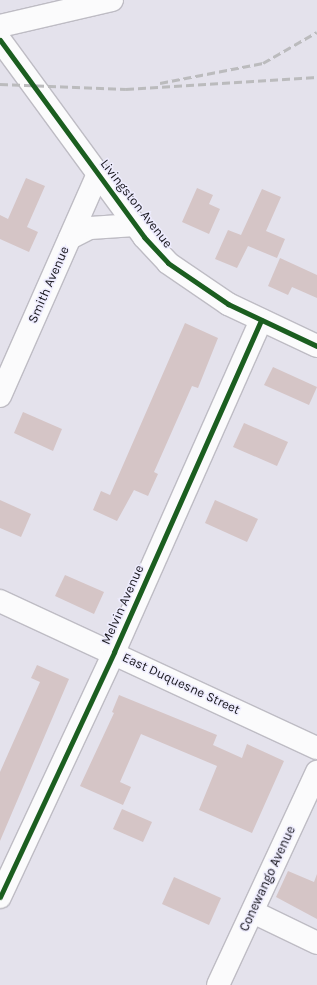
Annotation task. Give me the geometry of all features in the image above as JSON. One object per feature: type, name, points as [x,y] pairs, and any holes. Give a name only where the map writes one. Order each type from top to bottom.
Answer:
[{"type":"street","points":[[0,26],[112,0]]},
{"type":"street","name":"Livingston Avenue","points":[[0,40],[135,225],[168,263],[228,304],[317,346]]},
{"type":"street","name":"Smith Avenue","points":[[0,396],[98,174]]},
{"type":"street","points":[[70,238],[90,228],[135,225]]},
{"type":"street","name":"Melvin Avenue","points":[[0,897],[114,652],[261,320]]},
{"type":"street","name":"East Duquesne Street","points":[[0,601],[114,652],[317,748]]},
{"type":"street","name":"Conewango Avenue","points":[[218,985],[317,772]]},
{"type":"street","points":[[253,912],[317,943]]},
{"type":"building","points":[[26,178],[45,186],[27,227],[38,232],[29,252],[0,239],[0,215],[8,219]]},
{"type":"building","points":[[197,188],[213,195],[209,204],[220,209],[209,234],[182,222]]},
{"type":"building","points":[[262,189],[281,197],[266,231],[285,239],[277,258],[248,246],[237,268],[215,259],[228,230],[241,235]]},
{"type":"building","points":[[280,258],[317,275],[317,298],[292,287],[288,295],[268,286]]},
{"type":"building","points":[[185,323],[218,338],[198,388],[192,386],[154,472],[158,474],[148,496],[134,490],[117,521],[93,510],[101,491],[110,495]]},
{"type":"building","points":[[273,367],[317,387],[309,405],[264,385]]},
{"type":"building","points":[[23,412],[62,429],[53,451],[14,433]]},
{"type":"building","points":[[244,423],[288,442],[277,466],[233,447]]},
{"type":"building","points":[[0,500],[31,514],[21,537],[0,528]]},
{"type":"building","points":[[215,500],[258,519],[247,542],[205,523]]},
{"type":"building","points":[[65,575],[104,592],[94,614],[55,596]]},
{"type":"building","points":[[37,665],[69,679],[0,841],[0,772],[40,682],[31,678]]},
{"type":"building","points":[[119,695],[217,735],[213,745],[242,758],[247,744],[284,761],[252,833],[199,810],[217,766],[141,734],[120,782],[131,787],[123,805],[80,786],[114,713],[112,712]]},
{"type":"building","points":[[122,809],[152,822],[143,842],[113,829]]},
{"type":"building","points":[[288,871],[314,882],[317,874],[317,919],[276,897]]},
{"type":"building","points":[[174,877],[221,898],[209,925],[162,904]]},
{"type":"railway","points":[[160,83],[263,63],[317,32]]},
{"type":"railway","points":[[0,84],[126,89],[317,77]]},
{"type":"cycle path","points":[[0,40],[144,237],[168,263],[228,304],[317,346]]},
{"type":"cycle path","points":[[0,897],[114,652],[261,320]]}]
